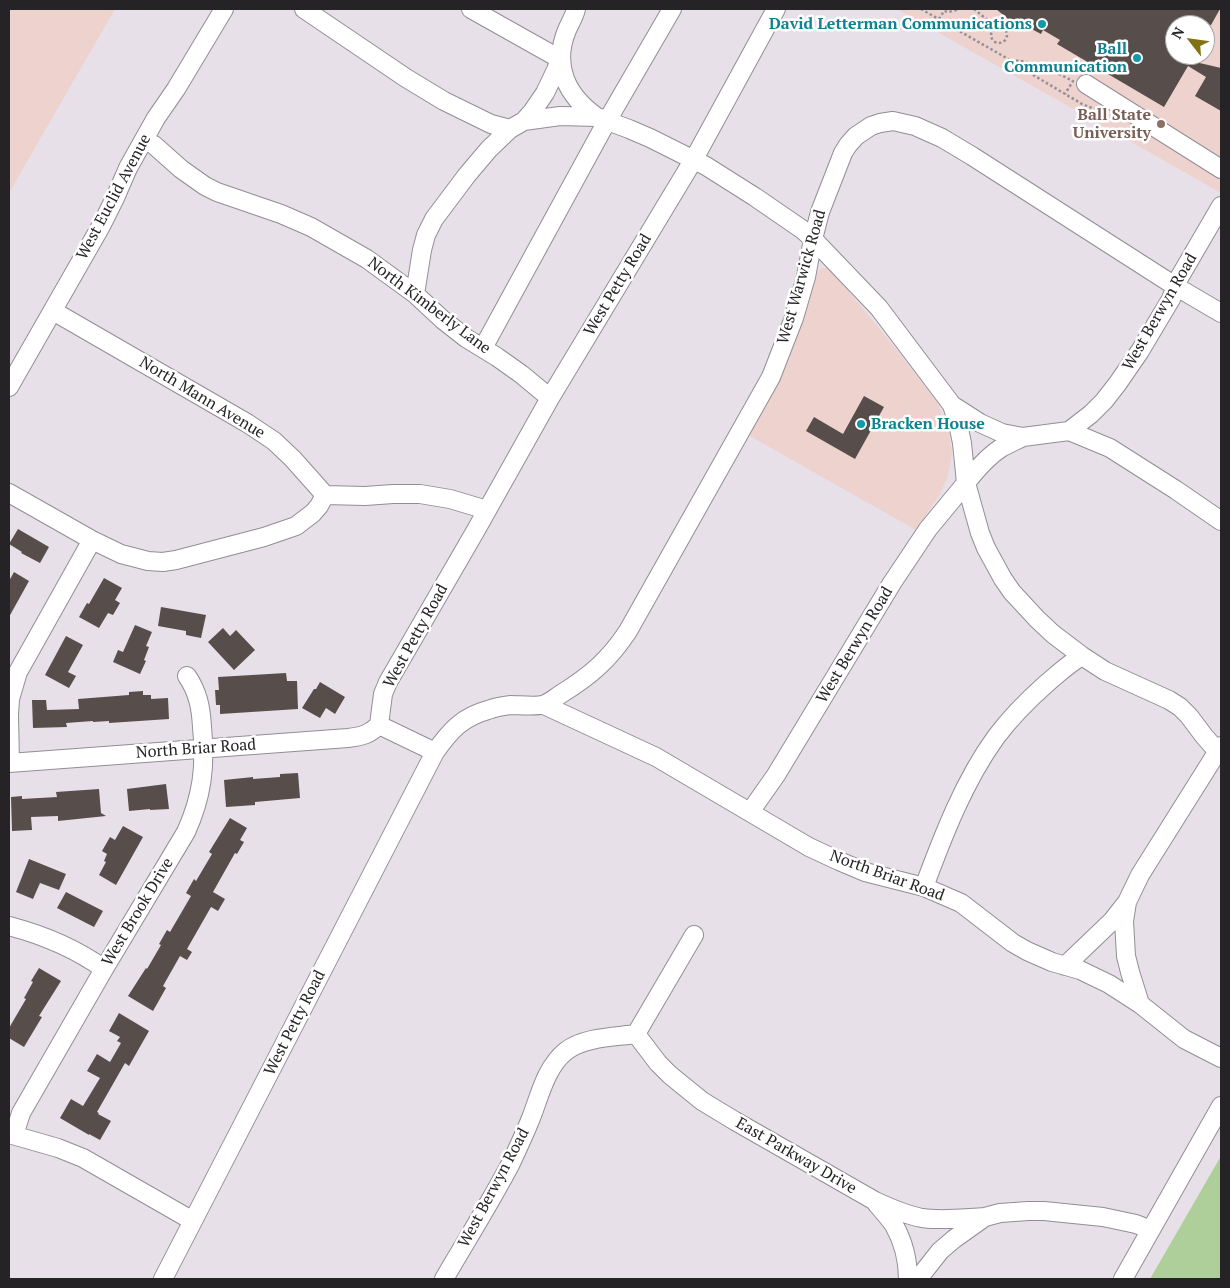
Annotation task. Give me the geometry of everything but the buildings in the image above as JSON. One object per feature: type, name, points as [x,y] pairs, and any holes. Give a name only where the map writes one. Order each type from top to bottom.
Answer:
[{"type":"street","name":"West Euclid Avenue","points":[[9,387],[101,226],[128,168],[156,118],[224,9]]},
{"type":"street","points":[[304,9],[406,78],[444,101],[492,124],[517,125],[560,116],[602,119]]},
{"type":"street","points":[[471,9],[560,59]]},
{"type":"street","points":[[416,294],[422,250],[426,234],[434,219],[467,174],[489,149],[532,112],[556,70],[567,31],[576,9]]},
{"type":"street","points":[[483,348],[602,119],[672,9]]},
{"type":"street","name":"West Petty Road","points":[[379,725],[383,694],[388,682],[550,398],[694,160],[776,9]]},
{"type":"street","points":[[560,59],[562,73],[566,82],[576,99],[587,110],[602,119],[650,138],[706,166],[804,230],[880,308],[952,404],[990,429],[1002,433],[1023,437],[1069,430],[1110,448],[1221,520]]},
{"type":"street","points":[[1086,84],[1221,169]]},
{"type":"street","name":"West Warwick Road","points":[[544,705],[581,682],[601,665],[612,654],[628,631],[771,376],[794,318],[806,277],[820,212],[827,192],[848,144],[870,126],[893,121],[915,126],[942,138],[1175,286],[1221,313]]},
{"type":"street","name":"North Kimberly Lane","points":[[144,140],[154,145],[181,169],[205,186],[281,214],[311,228],[367,259],[416,294],[443,320],[466,338],[521,374],[550,398]]},
{"type":"street","name":"West Berwyn Road","points":[[1069,430],[1091,414],[1104,401],[1140,351],[1171,299],[1175,286],[1221,206]]},
{"type":"street","name":"North Mann Avenue","points":[[53,312],[247,423],[274,441],[325,495]]},
{"type":"street","points":[[952,404],[962,443],[966,483],[980,533],[1002,579],[1012,592],[1053,634],[1082,656],[1105,671],[1169,700],[1180,707],[1204,736],[1219,749],[1140,875],[1127,902],[1112,921],[1065,966]]},
{"type":"street","name":"West Berwyn Road","points":[[750,812],[776,775],[892,583],[928,529],[977,469],[1000,448],[1023,437]]},
{"type":"street","points":[[9,493],[92,540],[121,554],[148,561],[163,562],[264,537],[296,526],[313,513],[325,495],[420,494],[450,499],[487,510]]},
{"type":"street","points":[[10,762],[10,699],[18,672],[92,540]]},
{"type":"street","points":[[924,887],[942,837],[974,772],[996,736],[1024,704],[1069,664],[1082,656]]},
{"type":"street","name":"West Brook Drive","points":[[11,1134],[20,1114],[194,816],[202,784],[204,748],[200,705],[187,676]]},
{"type":"street","points":[[379,725],[435,752],[457,725],[478,712],[502,706],[544,705]]},
{"type":"street","name":"North Briar Road","points":[[544,705],[656,757],[809,847],[840,862],[865,872],[924,887],[961,903],[1013,943],[1052,962],[1080,970],[1109,984],[1140,1004],[1184,1039],[1221,1058]]},
{"type":"street","name":"North Briar Road","points":[[10,762],[359,737],[370,733],[379,725]]},
{"type":"street","name":"West Petty Road","points":[[163,1279],[435,752]]},
{"type":"street","points":[[1127,902],[1124,921],[1126,956],[1140,1004]]},
{"type":"street","points":[[9,926],[65,946],[82,954],[104,969]]},
{"type":"street","points":[[636,1034],[694,935]]},
{"type":"street","name":"West Berwyn Road","points":[[444,1279],[510,1164],[528,1126],[548,1075],[557,1060],[574,1046],[590,1040],[636,1034]]},
{"type":"street","name":"East Parkway Drive","points":[[636,1034],[658,1063],[702,1100],[875,1201],[897,1211],[922,1218],[940,1219],[1044,1211],[1119,1220],[1151,1230]]},
{"type":"street","points":[[1123,1279],[1221,1106]]},
{"type":"street","points":[[11,1134],[58,1148],[83,1158],[193,1221]]},
{"type":"street","points":[[875,1201],[894,1225],[904,1248],[908,1279]]},
{"type":"street","points":[[918,1279],[940,1251],[985,1217]]},
{"type":"path","points":[[921,9],[1082,104],[1107,115]]},
{"type":"path","points":[[939,19],[944,10],[949,12],[959,9]]},
{"type":"path","points":[[974,9],[996,27],[999,26],[1006,29],[1008,34],[1004,42],[996,42],[991,36],[992,30],[996,27]]},
{"type":"path","points":[[991,49],[996,42]]},
{"type":"path","points":[[1010,60],[1021,60],[1045,68],[1073,81],[1065,94]]},
{"type":"shaded area","points":[[9,9],[115,9],[9,193]]},
{"type":"shaded area","name":"Ball State University","points":[[897,9],[1221,9],[1221,193]]},
{"type":"shaded area","points":[[822,268],[829,268],[888,339],[937,402],[948,428],[952,453],[948,476],[940,494],[916,530],[748,435],[775,389],[788,362],[818,271]]},
{"type":"green space","points":[[1221,1156],[1221,1279],[1150,1279]]},
{"type":"place","name":"David Letterman Communications","points":[[1042,24]]},
{"type":"place","name":"Ball Communication","points":[[1137,58]]},
{"type":"place","name":"Ball State University","points":[[1161,124]]},
{"type":"place","name":"Bracken House","points":[[861,424]]}]
